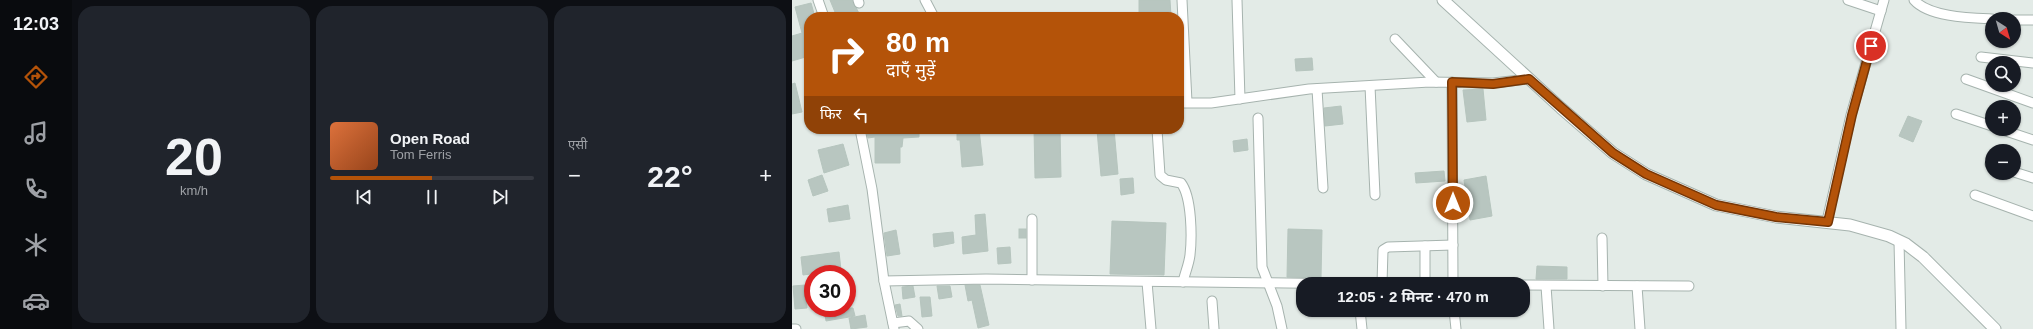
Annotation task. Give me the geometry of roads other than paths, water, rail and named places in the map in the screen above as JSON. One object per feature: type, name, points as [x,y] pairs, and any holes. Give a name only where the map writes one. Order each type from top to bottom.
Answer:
[{"type":"street","points":[[818,0],[822,12]]},
{"type":"street","points":[[925,0],[931,12]]},
{"type":"street","points":[[1182,0],[1182,12]]},
{"type":"street","points":[[1237,0],[1240,99]]},
{"type":"street","points":[[1443,0],[1613,153],[1646,174],[1716,205],[1776,217],[1850,225],[1899,240],[1923,257],[1995,329]]},
{"type":"street","points":[[1848,0],[1881,11]]},
{"type":"street","points":[[1828,222],[1855,102],[1884,0]]},
{"type":"street","points":[[1916,1],[1924,8],[1945,14],[1985,18]]},
{"type":"street","points":[[2021,20],[2033,20]]},
{"type":"street","points":[[1395,39],[1436,82]]},
{"type":"street","points":[[1981,57],[2033,63]]},
{"type":"street","points":[[1966,78],[2033,103]]},
{"type":"street","points":[[1184,102],[1211,103],[1317,89],[1436,82],[1493,84],[1529,79]]},
{"type":"street","points":[[1452,82],[1452,277]]},
{"type":"street","points":[[1370,86],[1374,195]]},
{"type":"street","points":[[1317,89],[1323,188]]},
{"type":"street","points":[[1956,114],[1985,124]]},
{"type":"street","points":[[1258,118],[1262,267],[1263,274],[1269,283],[1277,306],[1282,329]]},
{"type":"street","points":[[861,134],[872,189],[884,281],[893,327],[909,321],[918,329]]},
{"type":"street","points":[[1157,134],[1160,175],[1166,180],[1182,183],[1187,199],[1190,220],[1190,250],[1183,282]]},
{"type":"street","points":[[2021,136],[2033,140]]},
{"type":"street","points":[[2021,174],[2033,178]]},
{"type":"street","points":[[1975,195],[2033,216]]},
{"type":"street","points":[[1032,219],[1032,280]]},
{"type":"street","points":[[1602,238],[1603,286]]},
{"type":"street","points":[[1899,240],[1901,329]]},
{"type":"street","points":[[1382,277],[1383,250],[1385,248],[1453,245]]},
{"type":"street","points":[[1425,246],[1425,277]]},
{"type":"street","points":[[884,281],[1032,280],[1296,283]]},
{"type":"street","points":[[1147,282],[1152,329]]},
{"type":"street","points":[[1530,286],[1689,286]]},
{"type":"street","points":[[1546,286],[1549,329]]},
{"type":"street","points":[[1636,286],[1640,329]]},
{"type":"street","points":[[1212,301],[1214,329]]},
{"type":"street","points":[[1361,317],[1362,329]]},
{"type":"street","points":[[1455,317],[1456,329]]}]
